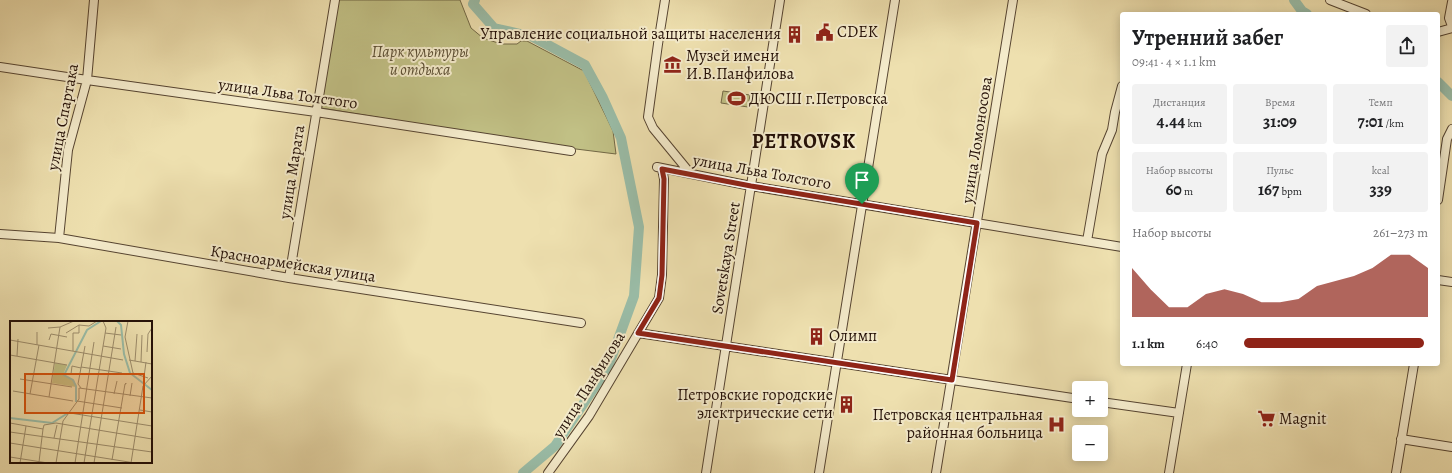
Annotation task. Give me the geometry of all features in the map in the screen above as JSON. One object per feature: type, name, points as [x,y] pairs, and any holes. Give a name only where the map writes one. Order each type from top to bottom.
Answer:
[{"type":"street","name":"улица Спартака","points":[[59,238],[68,150],[87,80],[94,0]]},
{"type":"street","name":"улица Марата","points":[[289,278],[334,0]]},
{"type":"street","points":[[665,0],[648,117],[653,128],[690,173]]},
{"type":"street","name":"Sovetskaya Street","points":[[706,473],[780,0]]},
{"type":"street","points":[[819,473],[894,0]]},
{"type":"street","name":"улица Ломоносова","points":[[936,473],[1013,0]]},
{"type":"street","points":[[1330,0],[1361,12]]},
{"type":"street","points":[[1440,31],[1452,27],[1449,18],[1452,2]]},
{"type":"street","name":"улица Льва Толстого","points":[[0,67],[316,112],[571,151]]},
{"type":"street","points":[[1087,241],[1102,154],[1112,130],[1120,93]]},
{"type":"street","points":[[1440,186],[1447,139],[1452,130]]},
{"type":"street","name":"улица Льва Толстого","points":[[659,168],[751,186],[1120,247]]},
{"type":"street","name":"улица Панфилова","points":[[548,473],[589,416],[659,298],[662,275],[664,179],[659,168]]},
{"type":"street","name":"Красноармейская улица","points":[[0,234],[59,238],[289,278],[581,323]]},
{"type":"street","points":[[1440,280],[1452,282]]},
{"type":"street","points":[[638,333],[692,342],[726,345],[837,364],[1072,398]]},
{"type":"street","points":[[1170,473],[1187,366]]},
{"type":"street","points":[[1396,473],[1414,366]]},
{"type":"street","points":[[1108,403],[1179,413]]},
{"type":"street","points":[[1401,439],[1452,447]]},
{"type":"green space","name":"Парк культуры и отдыха","points":[[338,0],[460,0],[471,28],[483,38],[501,44],[517,44],[521,41],[527,41],[584,71],[613,131],[616,154],[560,147],[321,108]]},
{"type":"green space","name":"ДЮСШ г.Петровска","points":[[723,91],[750,95],[748,107],[721,103]]},
{"type":"waterway","points":[[475,0],[473,4],[494,28],[533,37],[585,65],[603,98],[621,138],[639,227],[634,296],[608,367],[555,446],[523,473]]},
{"type":"waterway","points":[[1294,0],[1304,12]]},
{"type":"waterway","points":[[1440,84],[1452,96]]},
{"type":"place","name":"CDEK","points":[[824,32]]},
{"type":"place","name":"Управление социальной защиты населения","points":[[794,34]]},
{"type":"place","name":"Музей имени И.В.Панфилова","points":[[673,65]]},
{"type":"place","name":"ДЮСШ г.Петровска","points":[[736,99]]},
{"type":"place","name":"Олимп","points":[[816,336]]},
{"type":"place","name":"Петровские городские электрические сети","points":[[846,404]]},
{"type":"place","name":"Magnit","points":[[1266,419]]},
{"type":"place","name":"Петровская центральная районная больница","points":[[1056,424]]},
{"type":"district","name":"PETROVSK","points":[[804,141]]},
{"type":"route","points":[[662,169],[690,173],[751,186],[862,204],[977,223],[952,380],[837,364],[726,345],[692,342],[638,333],[659,298],[662,275],[664,179],[662,169]]}]
